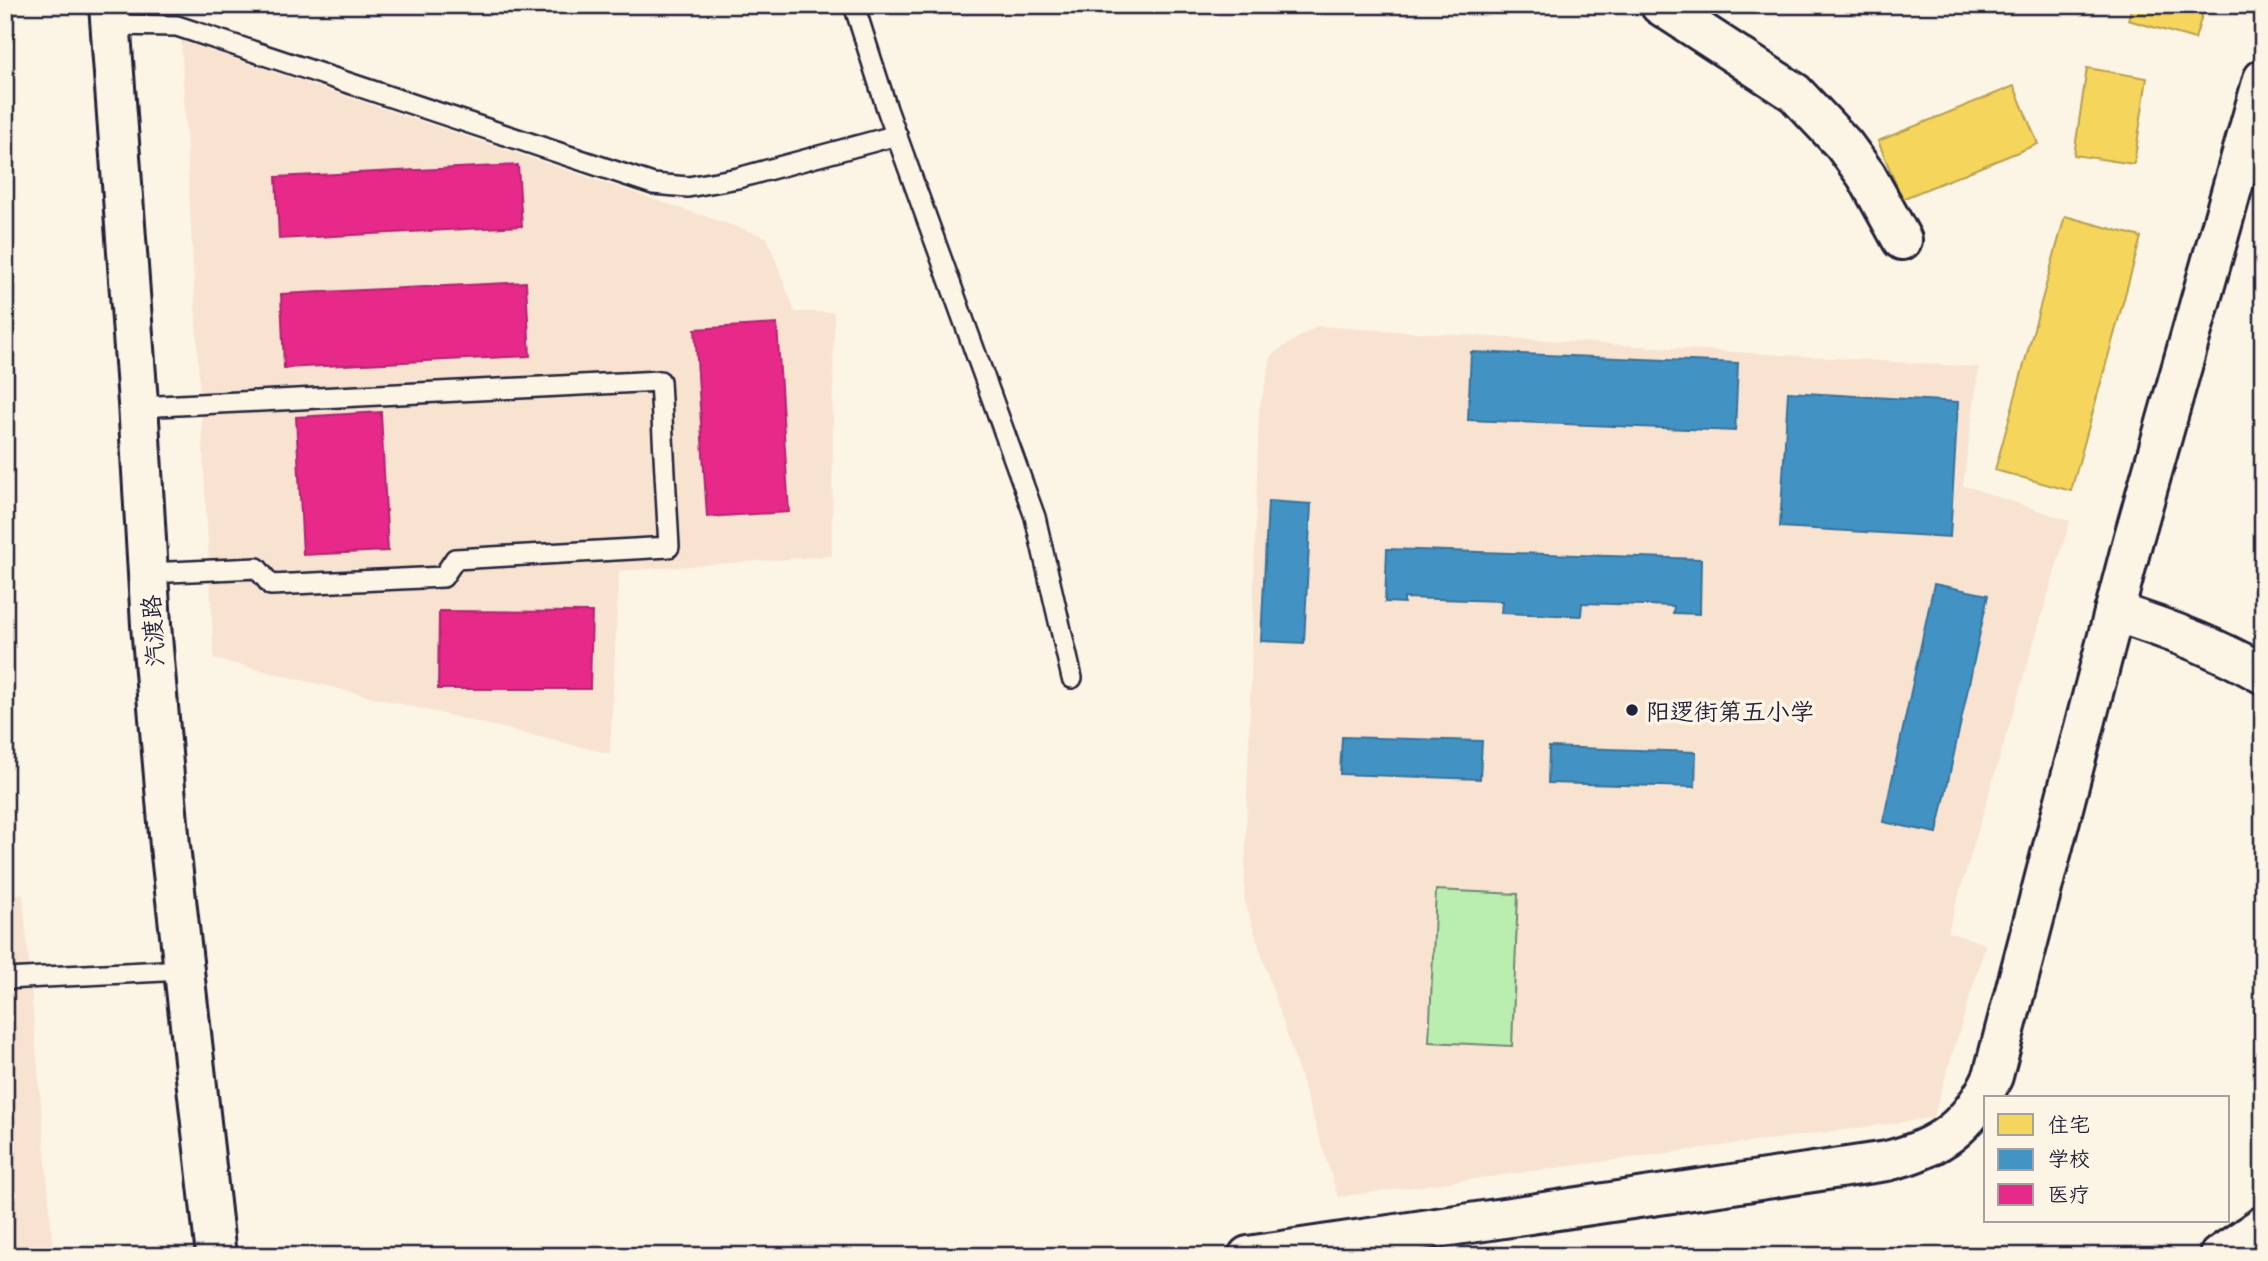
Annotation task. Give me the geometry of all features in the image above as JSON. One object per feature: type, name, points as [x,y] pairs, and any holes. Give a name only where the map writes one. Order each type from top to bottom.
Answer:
[{"type":"main road","points":[[1660,5],[1795,93],[1844,145],[1866,175],[1902,240]]},
{"type":"main road","name":"汽渡路","points":[[109,15],[170,846],[216,1256]]},
{"type":"main road","points":[[1248,1256],[1887,1161],[1913,1155],[1938,1143],[1973,1112],[1993,1076],[2114,612],[2263,79]]},
{"type":"main road","points":[[2114,612],[2203,644],[2263,674]]},
{"type":"main road","points":[[2219,1256],[2263,1226]]},
{"type":"lane","points":[[854,5],[897,135],[1035,517],[1072,678]]},
{"type":"lane","points":[[109,15],[177,26],[653,184],[688,187],[738,178],[897,135]]},
{"type":"lane","points":[[138,407],[660,381],[669,547],[455,559],[443,577],[271,585],[257,568],[148,573]]},
{"type":"lane","points":[[5,979],[184,971]]},
{"type":"shaded area","points":[[181,41],[767,237],[795,312],[834,312],[832,556],[619,571],[610,754],[214,659]]},
{"type":"shaded area","name":"阳逻街第五小学","points":[[1317,326],[1979,367],[1963,485],[2070,521],[1948,932],[1986,944],[1933,1118],[1338,1197],[1244,899],[1259,410],[1272,354]]},
{"type":"shaded area","points":[[23,894],[54,1256],[5,1256],[5,895]]},
{"type":"green space","points":[[1436,890],[1518,894],[1512,1046],[1429,1042]]},
{"type":"building: 住宅","points":[[2132,5],[2205,5],[2195,39],[2128,20]]},
{"type":"building: 住宅","points":[[2087,68],[2147,78],[2134,164],[2074,155]]},
{"type":"building: 住宅","points":[[2014,86],[2038,144],[1902,199],[1878,141]]},
{"type":"building: 住宅","points":[[2065,216],[2141,237],[2071,491],[1995,470]]},
{"type":"building: 学校","points":[[1471,352],[1738,363],[1735,431],[1468,420]]},
{"type":"building: 学校","points":[[1788,392],[1958,402],[1950,537],[1780,527]]},
{"type":"building: 学校","points":[[1268,501],[1311,504],[1304,643],[1261,641]]},
{"type":"building: 学校","points":[[1387,549],[1701,559],[1700,614],[1673,613],[1674,606],[1582,603],[1581,616],[1501,613],[1502,601],[1404,598],[1404,603],[1385,602]]},
{"type":"building: 学校","points":[[1934,584],[1988,595],[1937,833],[1883,822]]},
{"type":"building: 学校","points":[[1342,737],[1482,741],[1480,779],[1340,774]]},
{"type":"building: 学校","points":[[1549,747],[1696,752],[1695,787],[1548,783]]},
{"type":"building: 医疗","points":[[518,165],[522,226],[279,239],[276,177]]},
{"type":"building: 医疗","points":[[526,282],[530,356],[284,368],[281,294]]},
{"type":"building: 医疗","points":[[777,324],[789,512],[707,517],[695,329]]},
{"type":"building: 医疗","points":[[381,412],[388,551],[303,555],[296,417]]},
{"type":"building: 医疗","points":[[439,611],[592,612],[590,689],[438,689]]},
{"type":"place","name":"阳逻街第五小学","points":[[1632,710]]}]
